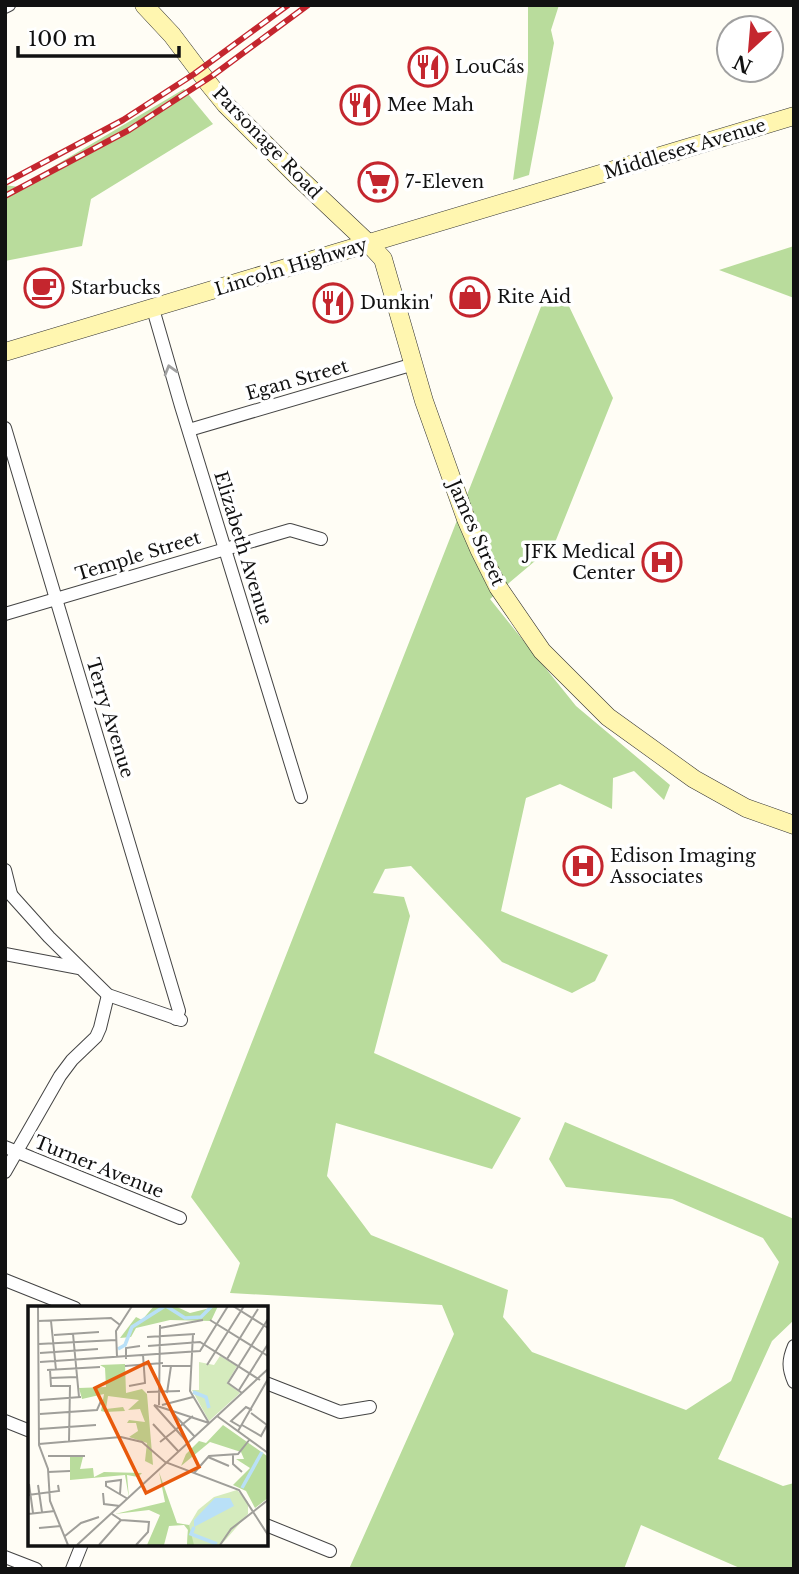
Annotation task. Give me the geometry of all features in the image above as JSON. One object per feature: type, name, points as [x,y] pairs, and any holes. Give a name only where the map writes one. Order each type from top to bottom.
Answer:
[{"type":"street","name":"Parsonage Road","points":[[144,5],[172,35],[226,105],[369,244]]},
{"type":"street","name":"Middlesex Avenue","points":[[576,182],[794,116]]},
{"type":"street","name":"Lincoln Highway","points":[[5,352],[576,182]]},
{"type":"street","name":"James Street","points":[[369,244],[383,260],[440,451],[479,549],[498,587],[542,651],[608,717],[694,779],[746,808],[794,825]]},
{"type":"street","name":"Elizabeth Avenue","points":[[153,309],[301,797]]},
{"type":"street","name":"Egan Street","points":[[189,430],[414,364]]},
{"type":"street","name":"Terry Avenue","points":[[5,428],[179,1010],[179,1020],[108,995]]},
{"type":"street","name":"Temple Street","points":[[5,614],[290,530],[321,539]]},
{"type":"street","name":"James Street","points":[[746,808],[757,819],[794,835]]},
{"type":"street","points":[[5,870],[8,891],[79,968],[108,995],[96,1037],[60,1076],[11,1150],[5,1172]]},
{"type":"street","points":[[5,954],[79,968]]},
{"type":"street","name":"Turner Avenue","points":[[11,1150],[180,1218]]},
{"type":"street","points":[[5,1280],[70,1306]]},
{"type":"street","points":[[794,1346],[788,1359],[794,1382]]},
{"type":"street","points":[[268,1384],[340,1412],[370,1407]]},
{"type":"street","points":[[5,1421],[28,1430]]},
{"type":"street","points":[[268,1526],[330,1551]]},
{"type":"street","points":[[72,1569],[81,1546]]},
{"type":"street","points":[[5,1557],[36,1569]]},
{"type":"green space","points":[[528,5],[559,5],[551,30],[554,43],[529,175],[513,180],[528,71]]},
{"type":"green space","points":[[184,89],[213,124],[91,199],[82,246],[5,261],[5,185],[19,187]]},
{"type":"green space","points":[[794,246],[794,298],[719,270]]},
{"type":"green space","points":[[546,294],[566,300],[613,398],[554,545],[490,599],[576,706],[670,785],[664,800],[634,771],[613,778],[612,809],[560,784],[526,798],[501,911],[608,955],[595,981],[572,993],[502,962],[411,866],[385,869],[373,893],[404,897],[410,916],[374,1053],[521,1118],[492,1169],[336,1123],[327,1176],[371,1235],[508,1290],[503,1317],[532,1352],[686,1410],[731,1381],[779,1262],[763,1238],[672,1199],[566,1187],[549,1159],[565,1122],[794,1219],[794,1320],[772,1341],[718,1459],[783,1486],[794,1483],[794,1569],[742,1569],[641,1525],[624,1569],[349,1569],[454,1334],[442,1305],[230,1293],[240,1263],[191,1197]]},
{"type":"railway","points":[[5,183],[123,120],[194,74],[288,5]]},
{"type":"railway","points":[[5,196],[129,130],[212,76],[308,5]]},
{"type":"place","name":"LouCás","points":[[428,67]]},
{"type":"place","name":"Mee Mah","points":[[360,105]]},
{"type":"place","name":"7-Eleven","points":[[378,182]]},
{"type":"place","name":"Starbucks","points":[[44,288]]},
{"type":"place","name":"Rite Aid","points":[[470,297]]},
{"type":"place","name":"Dunkin'","points":[[333,303]]},
{"type":"place","name":"JFK Medical Center","points":[[662,562]]},
{"type":"place","name":"Edison Imaging Associates","points":[[583,866]]}]
